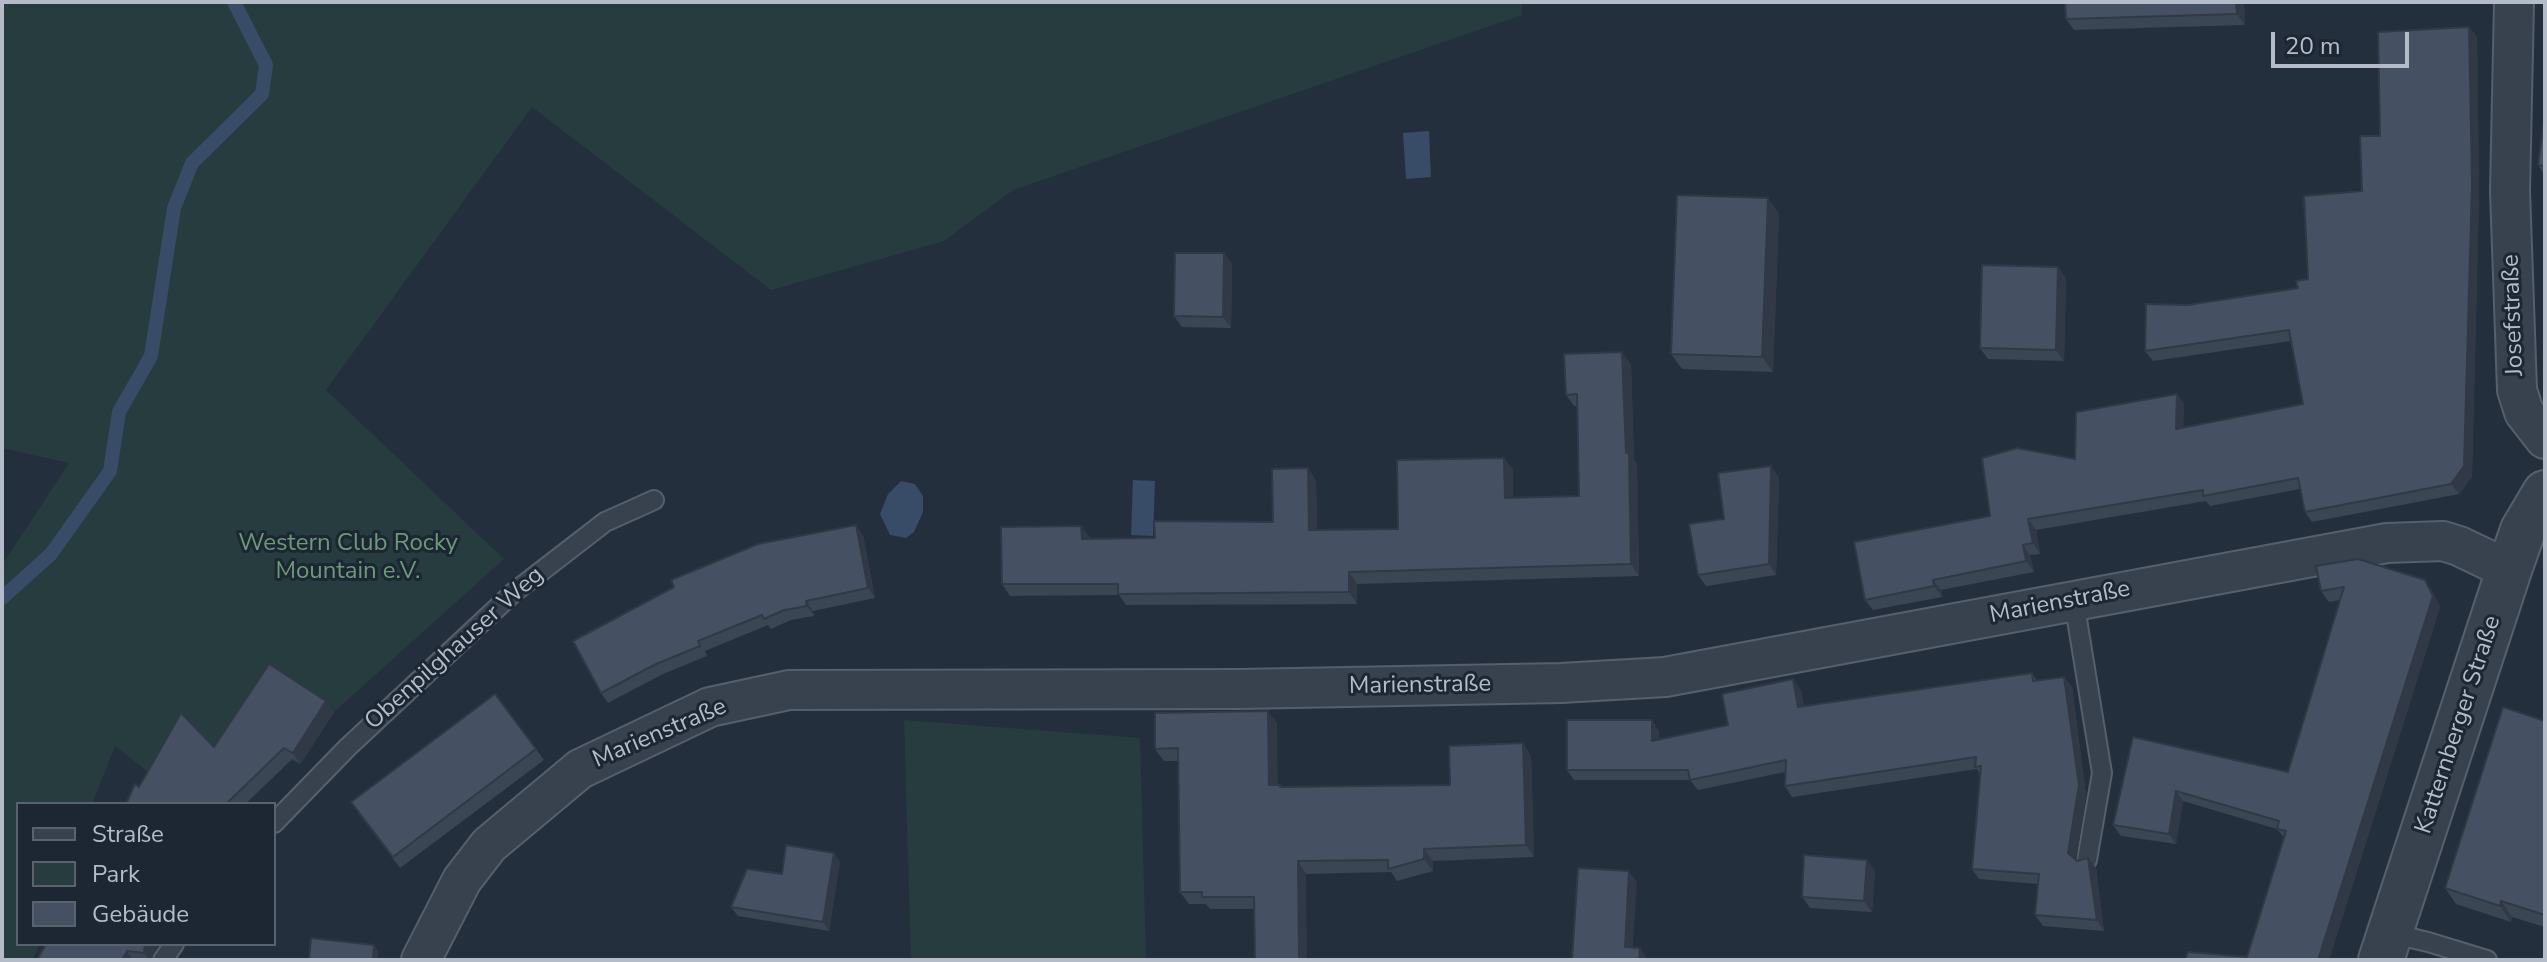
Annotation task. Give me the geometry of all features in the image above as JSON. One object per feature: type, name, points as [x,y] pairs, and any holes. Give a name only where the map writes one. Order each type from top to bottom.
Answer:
[{"type":"street","name":"Josefstraße","points":[[2514,2],[2528,232],[2517,390],[2524,412],[2545,439]]},
{"type":"street","name":"Katternberger Straße","points":[[2386,947],[2523,530],[2545,493]]},
{"type":"street","name":"Marienstraße","points":[[421,960],[462,880],[489,845],[580,769],[710,707],[789,690],[1297,688],[1561,683],[1665,677],[2406,541],[2443,541],[2509,570]]},
{"type":"lane","name":"Obenpilghauser Weg","points":[[276,821],[348,747],[513,593],[605,522],[654,500]]},
{"type":"lane","points":[[2074,601],[2102,773],[2087,860]]},
{"type":"lane","points":[[2386,947],[2487,960]]},
{"type":"green space","name":"Western Club Rocky Mountain e.V.","points":[[2,2],[1522,2],[1522,15],[1013,190],[944,241],[771,290],[532,107],[326,390],[504,559],[334,712],[301,764],[292,760],[248,802],[185,802],[115,746],[93,802],[16,802],[16,946],[38,946],[33,960],[2,960],[2,565],[69,463],[2,448]]},
{"type":"green space","points":[[904,720],[1140,738],[1146,960],[911,960]]},
{"type":"water","points":[[1429,131],[1431,177],[1406,179],[1403,133]]},
{"type":"water","points":[[1133,480],[1155,481],[1153,536],[1131,535]]},
{"type":"water","points":[[901,481],[915,484],[923,496],[923,512],[914,532],[906,538],[890,535],[880,514],[888,494]]},
{"type":"building","points":[[2065,2],[2236,2],[2237,14],[2066,19]]},
{"type":"building","points":[[2469,27],[2472,183],[2464,466],[2451,484],[2305,512],[2298,478],[2203,496],[2203,490],[2028,519],[2033,543],[2023,545],[2026,561],[1933,580],[1934,586],[1865,600],[1854,542],[1990,516],[1982,458],[2017,448],[2075,459],[2076,412],[2177,394],[2176,429],[2303,404],[2289,330],[2145,351],[2146,304],[2188,305],[2298,288],[2296,281],[2308,279],[2304,196],[2362,191],[2360,136],[2380,136],[2378,32]]},
{"type":"building","points":[[2545,114],[2545,166],[2538,165]]},
{"type":"building","points":[[1677,195],[1768,198],[1762,357],[1671,354]]},
{"type":"building","points":[[1175,253],[1224,253],[1223,317],[1174,316]]},
{"type":"building","points":[[1982,265],[2058,267],[2056,350],[1980,348]]},
{"type":"building","points":[[1622,352],[1626,453],[1629,453],[1631,564],[1349,572],[1349,592],[1118,594],[1118,584],[1002,584],[1001,527],[1081,526],[1082,539],[1155,538],[1154,521],[1273,522],[1272,469],[1308,468],[1309,530],[1398,529],[1397,460],[1504,458],[1505,498],[1579,496],[1577,394],[1566,395],[1564,354]]},
{"type":"building","points":[[1771,466],[1769,564],[1698,575],[1689,524],[1724,519],[1718,473]]},
{"type":"building","points":[[856,525],[868,588],[806,601],[807,606],[784,610],[764,619],[762,615],[698,641],[700,646],[656,664],[601,693],[573,641],[674,587],[671,580],[758,544]]},
{"type":"building","points":[[2358,559],[2425,580],[2433,596],[2318,960],[2185,960],[2188,952],[2247,957],[2286,831],[2277,829],[2279,821],[2176,791],[2169,834],[2113,825],[2133,737],[2288,772],[2344,587],[2321,591],[2316,566]]},
{"type":"building","points":[[269,664],[326,701],[293,753],[284,748],[228,802],[127,802],[135,784],[139,787],[181,713],[214,747]]},
{"type":"building","points":[[2032,673],[2033,681],[2064,677],[2079,785],[2068,853],[2077,861],[2088,858],[2097,920],[2035,915],[2039,874],[1972,869],[1981,766],[1975,767],[1976,757],[1785,786],[1786,760],[1690,780],[1688,770],[1567,770],[1567,720],[1652,720],[1652,741],[1728,725],[1722,694],[1793,679],[1798,707]]},
{"type":"building","points":[[495,694],[536,749],[393,857],[351,802]]},
{"type":"building","points":[[2503,707],[2545,721],[2545,915],[2501,901],[2500,906],[2445,888]]},
{"type":"building","points":[[1268,711],[1269,785],[1280,787],[1450,785],[1449,746],[1523,743],[1526,845],[1424,849],[1424,859],[1388,869],[1388,860],[1298,861],[1299,960],[1255,960],[1254,897],[1202,897],[1202,892],[1180,892],[1178,748],[1155,749],[1155,713]]},
{"type":"building","points":[[786,845],[834,853],[823,922],[731,907],[747,869],[782,874]]},
{"type":"building","points":[[1804,855],[1867,860],[1864,901],[1802,897]]},
{"type":"building","points":[[1578,868],[1629,871],[1625,947],[1640,948],[1639,960],[1572,960]]},
{"type":"building","points":[[311,938],[374,945],[373,960],[309,960]]},
{"type":"building","points":[[45,946],[145,946],[144,953],[127,951],[122,960],[37,960]]},
{"type":"waterway","points":[[2,598],[51,554],[110,471],[119,412],[151,356],[174,208],[192,163],[262,94],[266,65],[234,2]]}]
